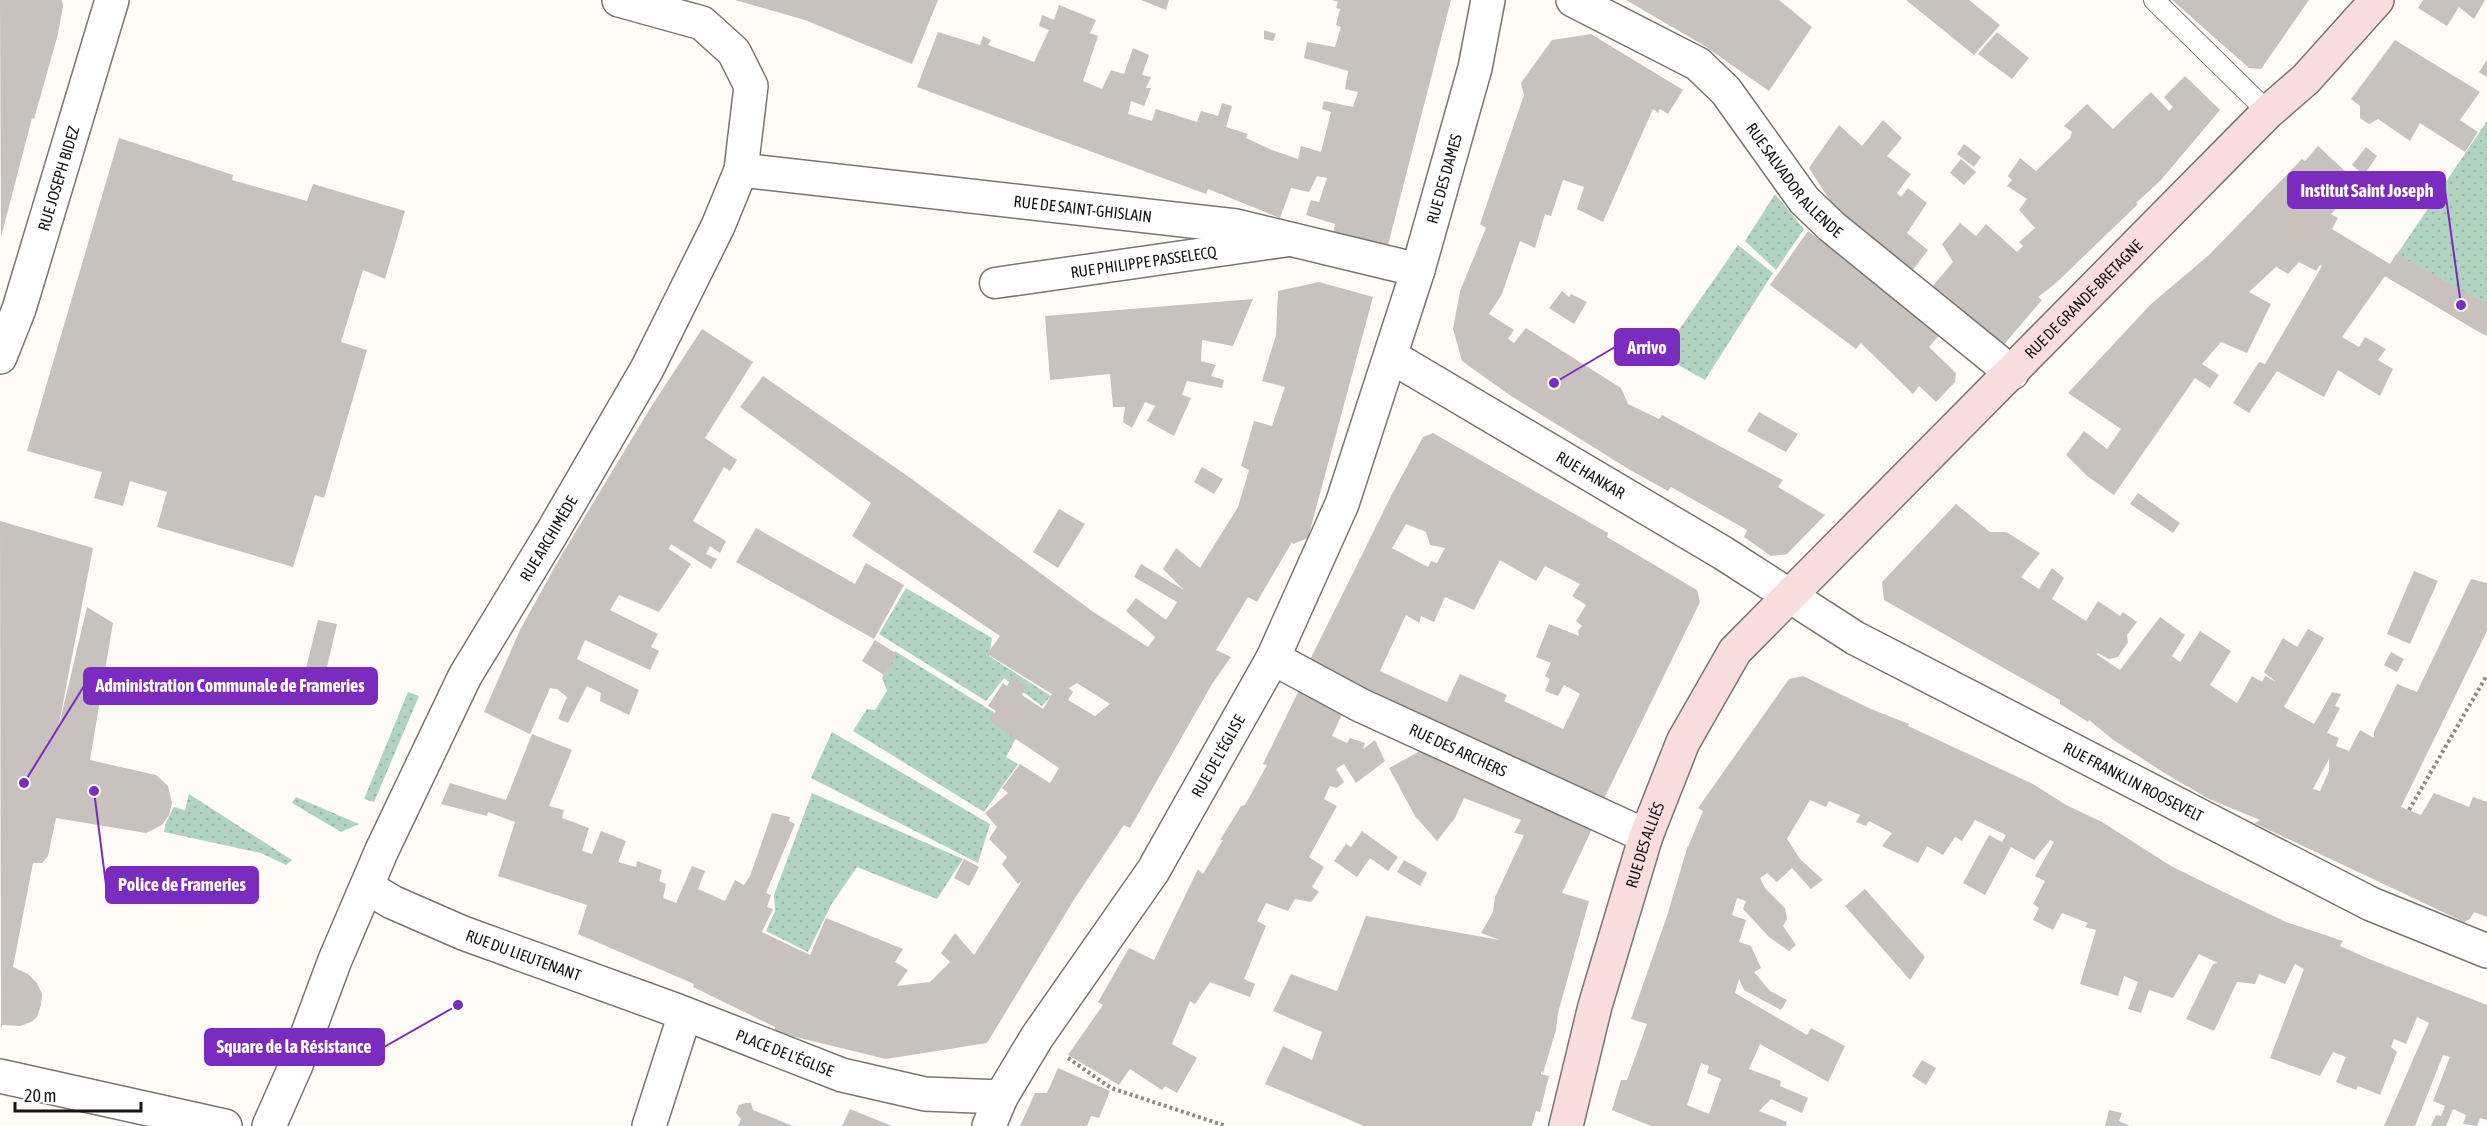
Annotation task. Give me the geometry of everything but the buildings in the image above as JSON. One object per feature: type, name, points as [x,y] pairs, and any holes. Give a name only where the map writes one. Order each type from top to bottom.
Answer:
[{"type":"main road","name":"RUE DE GRANDE-BRETAGNE","points":[[1788,595],[2012,374],[2268,112],[2306,79],[2377,0]]},
{"type":"main road","name":"RUE DES ALLIÉS","points":[[1566,1126],[1595,1006],[1646,836],[1683,742],[1735,651],[1788,595]]},
{"type":"street","name":"RUE JOSEPH BIDEZ","points":[[0,357],[19,309],[112,0]]},
{"type":"street","points":[[619,0],[702,23],[734,52],[751,86],[741,170]]},
{"type":"street","name":"RUE DES DAMES","points":[[1392,357],[1475,68],[1488,0]]},
{"type":"street","name":"RUE SALVADOR ALLENDE","points":[[1573,0],[1698,64],[1726,90],[1804,200],[1831,226],[2012,374]]},
{"type":"street","name":"RUE ARCHIMÈDE","points":[[269,1126],[382,850],[465,676],[554,531],[647,369],[718,226],[741,170]]},
{"type":"street","name":"RUE DE SAINT-GHISLAIN","points":[[741,170],[1236,226],[1418,270]]},
{"type":"street","name":"RUE PHILIPPE PASSELECQ","points":[[994,282],[1294,240]]},
{"type":"street","name":"RUE HANKAR","points":[[1392,357],[1722,553],[1788,595]]},
{"type":"street","name":"RUE DE L'ÉGLISE","points":[[995,1111],[1037,1037],[1153,871],[1273,658],[1342,504],[1392,357]]},
{"type":"street","name":"RUE FRANKLIN ROOSEVELT","points":[[1788,595],[1855,638],[2371,904],[2487,951]]},
{"type":"street","name":"RUE DES ARCHERS","points":[[1273,658],[1360,705],[1646,836]]},
{"type":"street","name":"RUE DU LIEUTENANT","points":[[367,887],[463,933],[686,1014]]},
{"type":"street","points":[[649,1126],[686,1014]]},
{"type":"street","name":"PLACE DE L'ÉGLISE","points":[[686,1014],[842,1075],[995,1111]]},
{"type":"street","points":[[0,1076],[225,1126]]},
{"type":"lane","points":[[2154,0],[2268,112]]},
{"type":"path","points":[[2409,810],[2487,675]]},
{"type":"path","points":[[1037,1037],[1111,1088],[1226,1126]]},
{"type":"green space","points":[[2487,121],[2487,336],[2383,275]]},
{"type":"green space","points":[[1775,194],[1804,229],[1776,270],[1745,241]]},
{"type":"green space","points":[[1738,245],[1773,273],[1705,380],[1664,357],[1667,347]]},
{"type":"green space","points":[[906,588],[992,638],[989,656],[1051,696],[1042,706],[1004,678],[986,701],[879,634]]},
{"type":"green space","points":[[895,651],[1021,729],[1006,757],[1018,764],[984,812],[853,731],[867,709],[875,710],[887,691],[882,678]]},
{"type":"green space","points":[[408,692],[419,696],[374,802],[364,799]]},
{"type":"green space","points":[[832,732],[990,824],[978,863],[811,778]]},
{"type":"green space","points":[[812,793],[963,859],[937,899],[857,867],[831,905],[808,952],[766,931],[775,911],[774,895]]},
{"type":"green space","points":[[189,794],[292,860],[286,865],[261,853],[164,832],[166,822],[174,807],[185,810]]},
{"type":"green space","points":[[296,797],[359,824],[341,832],[292,803]]},
{"type":"place","name":"Institut Saint Joseph","points":[[2461,305]]},
{"type":"place","name":"Arrivo","points":[[1554,383]]},
{"type":"place","name":"Administration Communale de Frameries","points":[[24,783]]},
{"type":"place","name":"Police de Frameries","points":[[94,791]]},
{"type":"place","name":"Square de la Résistance","points":[[458,1005]]}]
